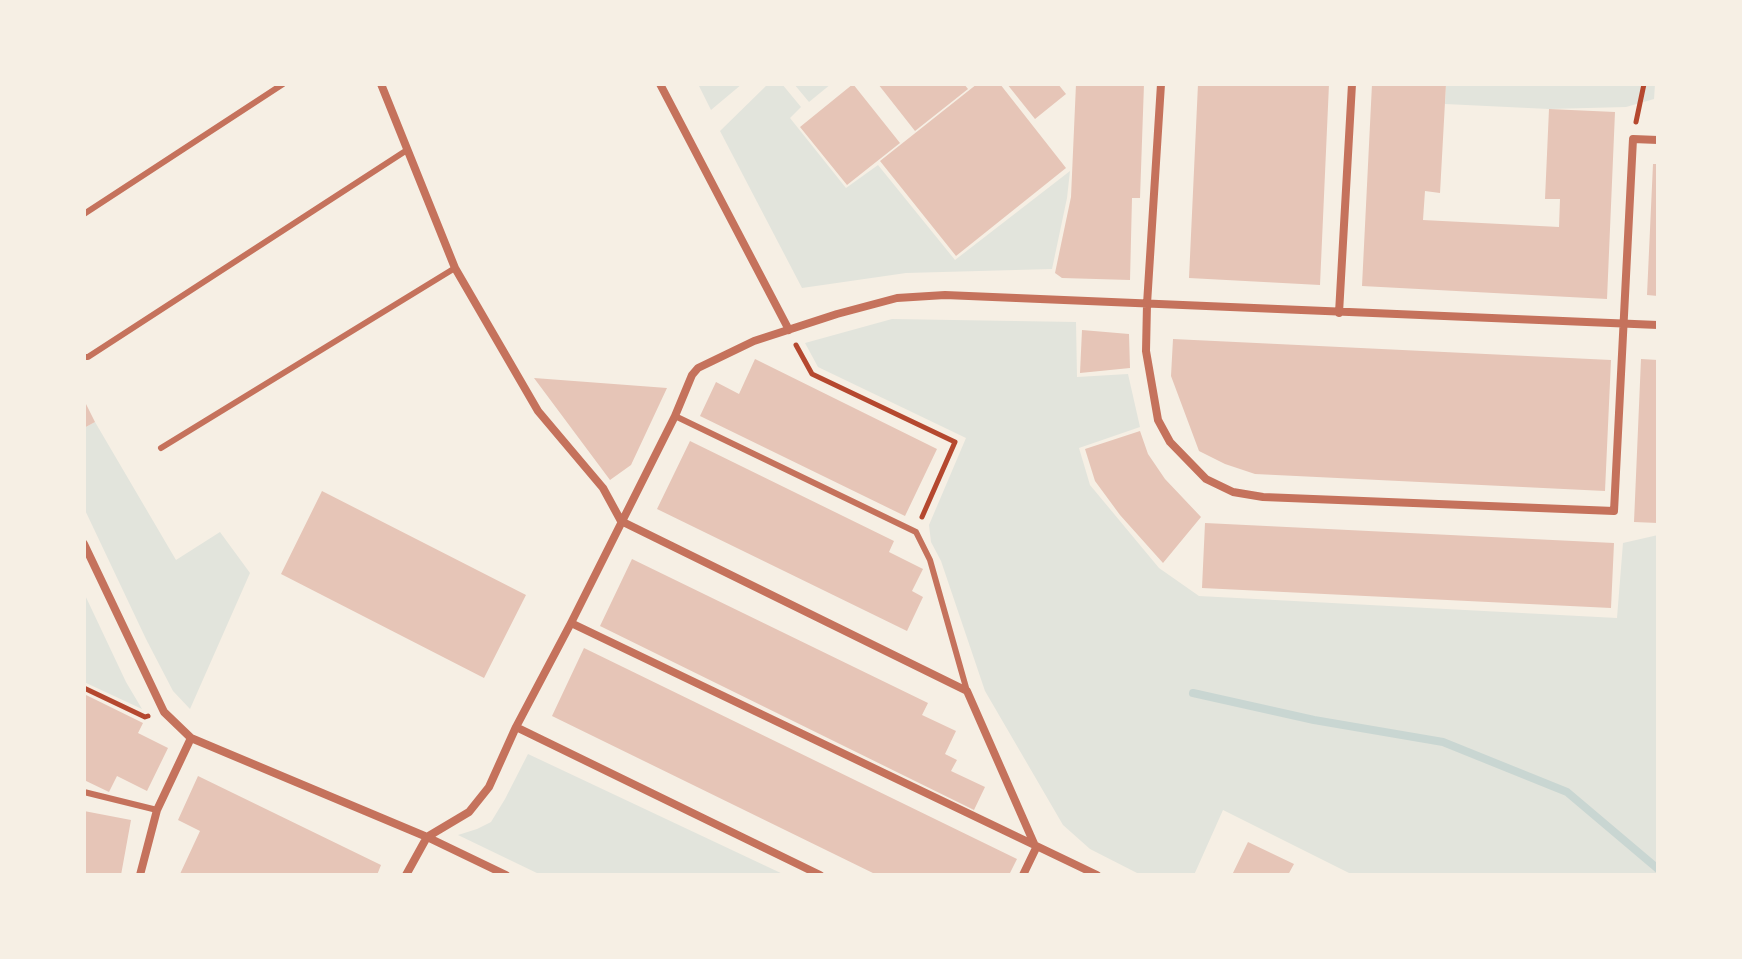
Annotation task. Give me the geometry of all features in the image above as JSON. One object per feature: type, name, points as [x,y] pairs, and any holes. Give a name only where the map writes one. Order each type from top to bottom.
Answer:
[{"type":"street","points":[[381,84],[455,268],[538,411],[603,488],[621,521],[967,691],[1036,848],[1023,875]]},
{"type":"street","points":[[660,84],[789,330]]},
{"type":"street","points":[[1161,84],[1146,351],[1158,420],[1170,442],[1206,479],[1233,492],[1263,497],[1614,511],[1633,139],[1658,140]]},
{"type":"street","points":[[1339,313],[1352,84]]},
{"type":"street","points":[[406,875],[427,837],[469,812],[489,787],[516,727],[675,416],[692,375],[698,368],[754,341],[897,298],[945,295],[1658,325]]},
{"type":"street","points":[[84,544],[164,712],[191,738],[427,837],[506,875]]},
{"type":"street","points":[[571,623],[1097,875]]},
{"type":"street","points":[[516,727],[820,875]]},
{"type":"street","points":[[140,875],[157,810],[191,738]]},
{"type":"lane","points":[[84,214],[283,84]]},
{"type":"lane","points":[[84,357],[407,150]]},
{"type":"lane","points":[[161,448],[455,268]]},
{"type":"lane","points":[[675,416],[916,532],[930,560],[967,691]]},
{"type":"lane","points":[[84,792],[157,810]]},
{"type":"path","points":[[1633,139],[1644,84]]},
{"type":"path","points":[[789,330],[812,374],[955,442],[916,532]]},
{"type":"path","points":[[84,688],[145,717],[164,712]]},
{"type":"shaded area","points":[[698,84],[742,84],[711,110]]},
{"type":"shaded area","points":[[768,84],[782,84],[801,107],[790,118],[846,188],[878,165],[955,260],[1070,171],[1052,269],[906,273],[802,288],[720,131]]},
{"type":"shaded area","points":[[794,84],[831,84],[809,102]]},
{"type":"shaded area","points":[[1446,84],[1655,84],[1654,99],[1626,107],[1549,109],[1445,104]]},
{"type":"shaded area","points":[[892,319],[1076,322],[1077,377],[1128,374],[1140,427],[1079,448],[1090,485],[1159,568],[1199,596],[1617,618],[1623,543],[1658,535],[1658,875],[1353,875],[1223,810],[1194,875],[1141,875],[1090,849],[1063,825],[985,691],[941,561],[931,542],[929,525],[966,438],[818,367],[805,343]]},
{"type":"shaded area","points":[[95,422],[176,560],[220,532],[250,573],[190,709],[173,691],[84,508],[84,428]]},
{"type":"shaded area","points":[[84,593],[126,682],[142,709],[84,682]]},
{"type":"shaded area","points":[[528,754],[785,875],[541,875],[458,835],[491,822]]},
{"type":"building","points":[[853,84],[900,143],[847,185],[800,127]]},
{"type":"building","points":[[878,84],[964,84],[968,89],[915,131]]},
{"type":"building","points":[[977,84],[1000,84],[1066,168],[956,256],[880,161]]},
{"type":"building","points":[[1007,84],[1058,84],[1066,94],[1035,119]]},
{"type":"building","points":[[1076,84],[1144,84],[1140,198],[1132,198],[1130,280],[1062,278],[1055,273],[1071,197]]},
{"type":"building","points":[[1198,84],[1329,84],[1320,285],[1189,278]]},
{"type":"building","points":[[1372,84],[1446,84],[1440,193],[1425,191],[1423,220],[1559,227],[1560,199],[1545,199],[1549,109],[1615,112],[1607,299],[1362,286]]},
{"type":"building","points":[[1653,164],[1658,164],[1658,296],[1647,295]]},
{"type":"building","points":[[1082,330],[1129,334],[1130,368],[1080,373]]},
{"type":"building","points":[[1173,339],[1611,360],[1605,491],[1255,474],[1225,464],[1199,451],[1171,376]]},
{"type":"building","points":[[755,359],[937,449],[905,516],[700,416],[716,382],[739,394]]},
{"type":"building","points":[[1641,359],[1658,360],[1658,523],[1634,522]]},
{"type":"building","points":[[534,378],[667,388],[631,465],[610,480]]},
{"type":"building","points":[[84,400],[95,422],[84,428]]},
{"type":"building","points":[[1140,431],[1148,454],[1165,479],[1201,517],[1163,563],[1120,515],[1095,481],[1085,449]]},
{"type":"building","points":[[690,441],[894,541],[889,552],[923,569],[912,591],[923,597],[907,631],[657,509]]},
{"type":"building","points":[[322,491],[526,595],[484,678],[281,574]]},
{"type":"building","points":[[1205,523],[1614,543],[1611,608],[1202,588]]},
{"type":"building","points":[[632,559],[928,703],[922,715],[956,731],[945,754],[957,760],[951,771],[985,787],[974,810],[600,626]]},
{"type":"building","points":[[584,648],[1017,859],[1009,875],[877,875],[552,716]]},
{"type":"building","points":[[84,694],[143,723],[138,733],[168,748],[147,791],[117,776],[109,792],[84,780]]},
{"type":"building","points":[[198,776],[381,865],[377,875],[180,874],[200,831],[178,820]]},
{"type":"building","points":[[84,811],[131,820],[121,875],[84,875]]},
{"type":"building","points":[[1248,842],[1294,864],[1288,875],[1232,875]]},
{"type":"waterway","points":[[1193,693],[1314,720],[1443,742],[1567,792],[1658,869]]}]
